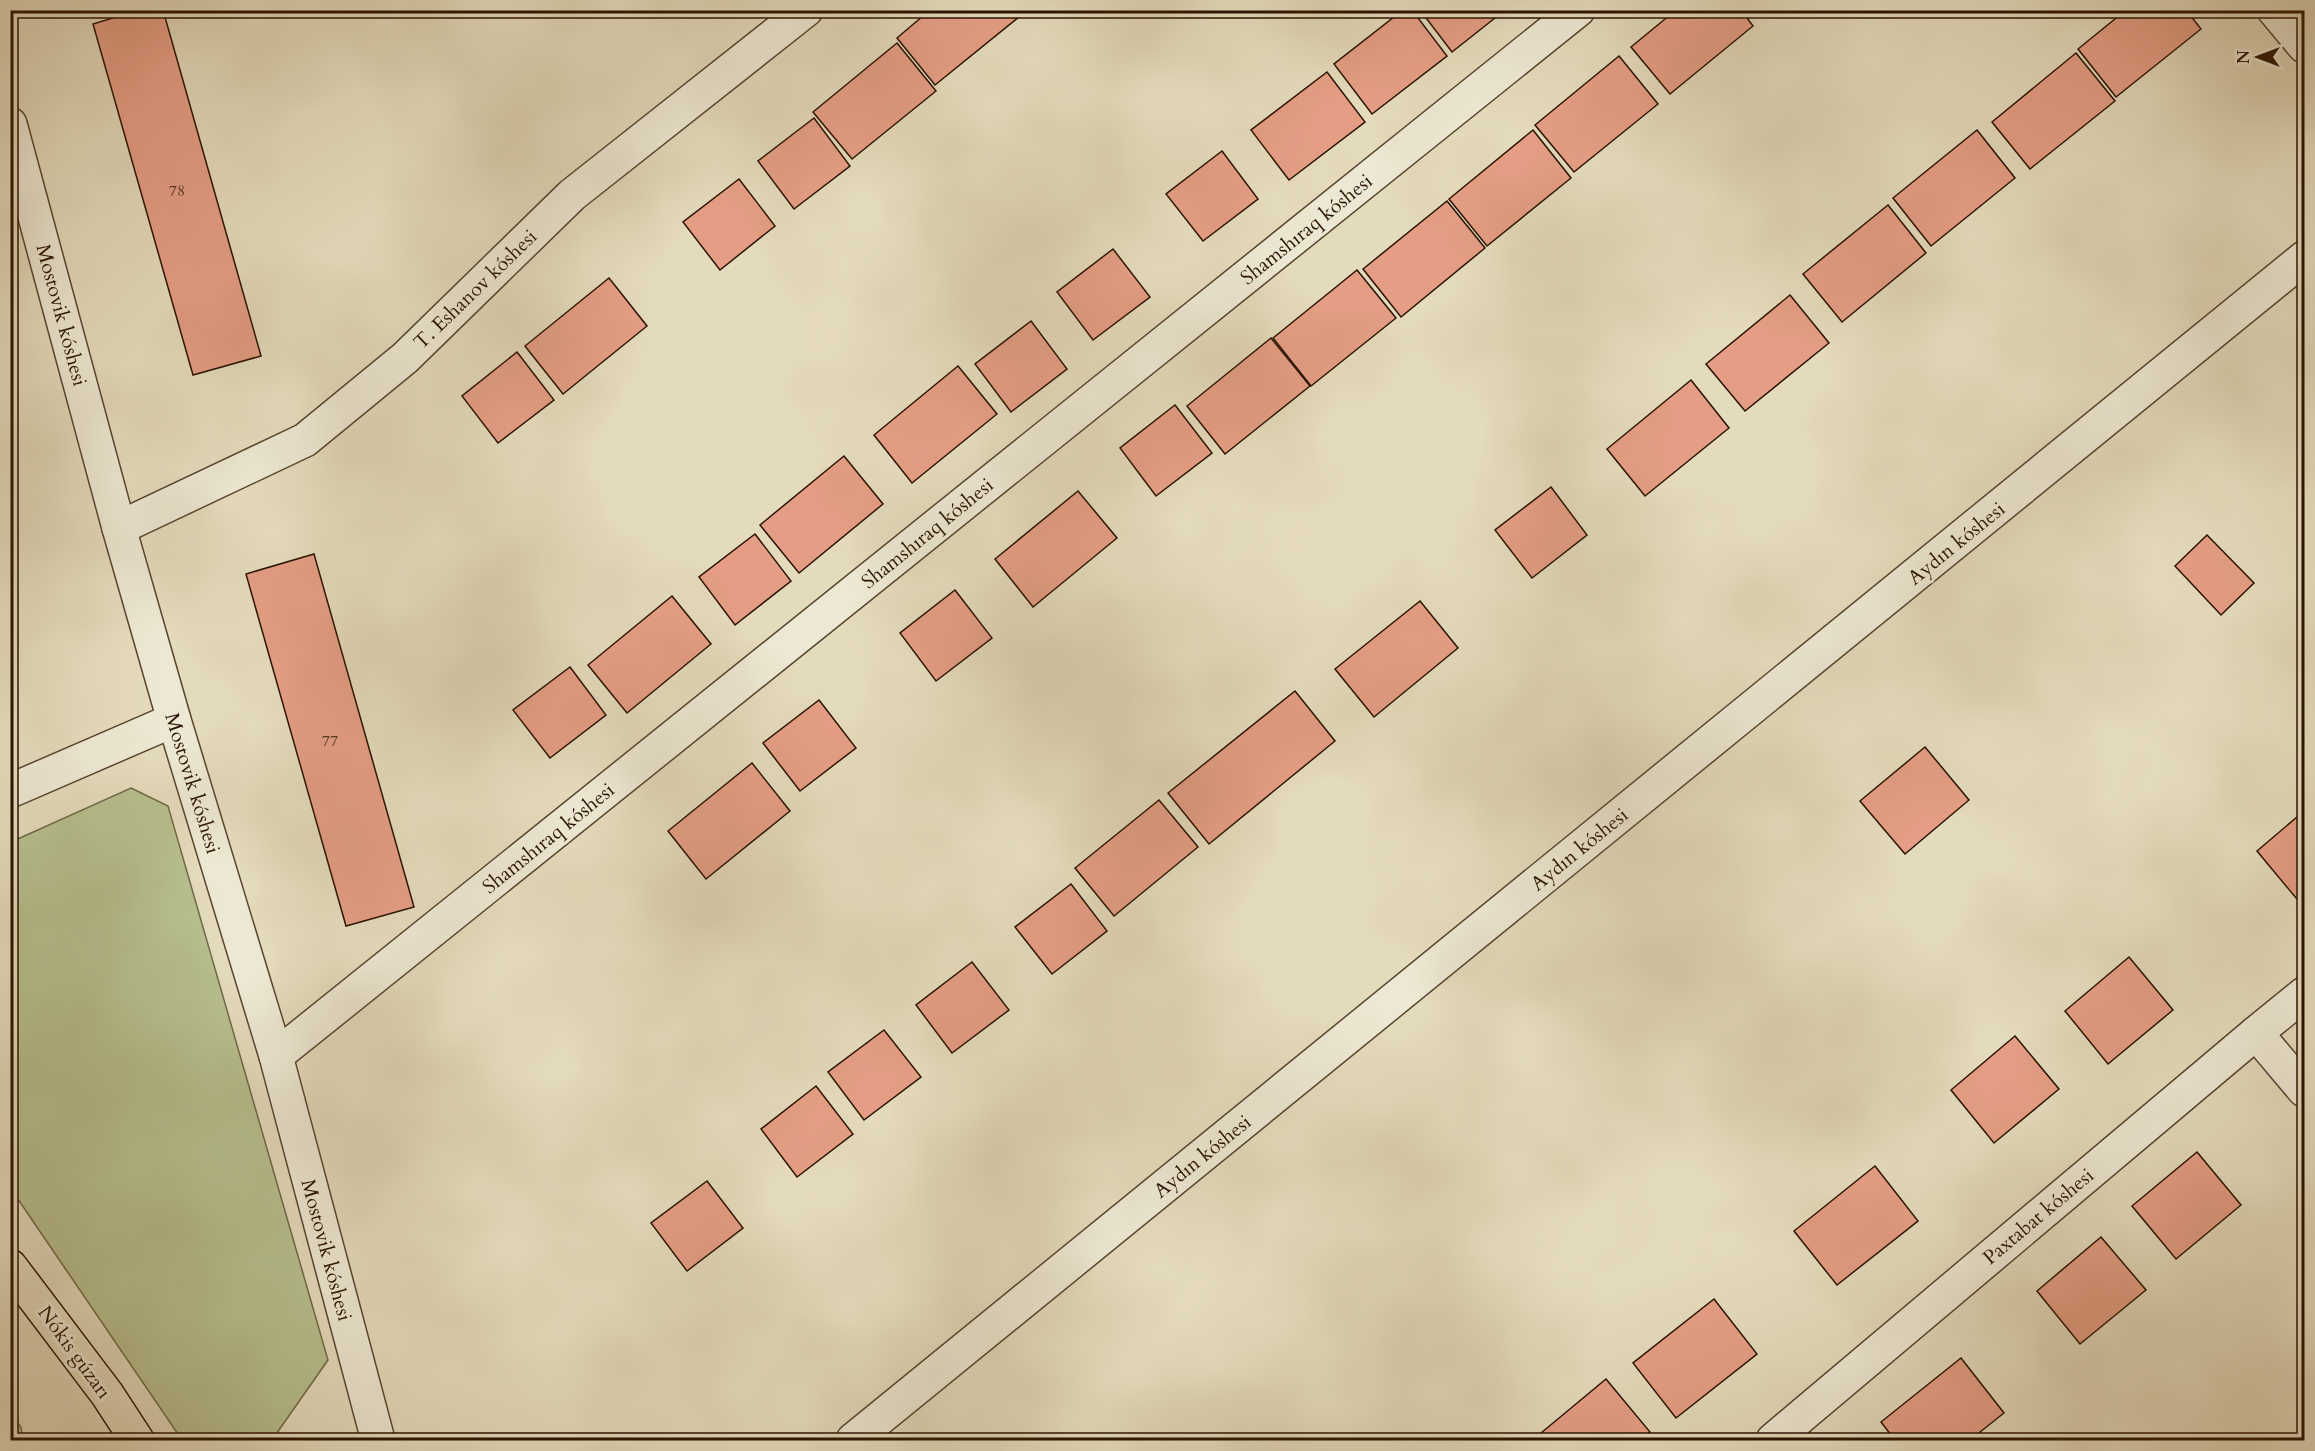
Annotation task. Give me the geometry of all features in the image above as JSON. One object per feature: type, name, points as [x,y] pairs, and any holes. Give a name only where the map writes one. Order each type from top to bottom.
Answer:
[{"type":"main road","name":"Nókis gúzarı","points":[[10,1266],[107,1394],[137,1440]]},
{"type":"street","name":"T. Eshanov kóshesi","points":[[120,528],[305,440],[405,358],[572,195],[806,10]]},
{"type":"street","name":"Shamshıraq kóshesi","points":[[276,1056],[1578,10]]},
{"type":"street","points":[[2274,10],[2304,46]]},
{"type":"street","name":"Mostovik kóshesi","points":[[10,124],[174,720],[276,1056],[378,1440]]},
{"type":"street","name":"Aydın kóshesi","points":[[853,1440],[2304,258]]},
{"type":"street","points":[[10,791],[174,720]]},
{"type":"street","name":"Paxtabat kóshesi","points":[[1773,1440],[2304,994]]},
{"type":"street","points":[[2256,1033],[2304,1090]]},
{"type":"green space","points":[[131,788],[168,806],[328,1360],[272,1440],[182,1440],[11,1189],[11,842]]},
{"type":"green space","points":[[10,1413],[21,1427],[23,1440],[11,1440]]},
{"type":"building","points":[[139,10],[163,10],[261,356],[193,375],[93,24]]},
{"type":"building","points":[[930,10],[1014,10],[1019,17],[935,85],[897,38]]},
{"type":"building","points":[[1403,10],[1412,10],[1447,56],[1372,114],[1334,64]]},
{"type":"building","points":[[1420,10],[1505,10],[1452,52]]},
{"type":"building","points":[[1676,10],[1741,10],[1753,26],[1670,94],[1631,47]]},
{"type":"building","points":[[2126,10],[2186,10],[2201,29],[2116,97],[2078,49]]},
{"type":"building","points":[[897,43],[936,91],[852,159],[813,112]]},
{"type":"building","points":[[2076,53],[2115,101],[2030,169],[1992,122]]},
{"type":"building","points":[[1619,56],[1658,104],[1574,172],[1535,125]]},
{"type":"building","points":[[1327,72],[1365,122],[1289,180],[1251,130]]},
{"type":"building","points":[[814,118],[850,166],[794,209],[758,161]]},
{"type":"building","points":[[1533,130],[1571,178],[1487,246],[1449,199]]},
{"type":"building","points":[[1977,130],[2015,178],[1931,246],[1893,198]]},
{"type":"building","points":[[1222,151],[1258,199],[1203,241],[1166,194]]},
{"type":"building","points":[[739,179],[775,226],[720,270],[683,222]]},
{"type":"building","points":[[1447,201],[1485,248],[1401,317],[1363,269]]},
{"type":"building","points":[[1888,205],[1926,253],[1842,322],[1803,274]]},
{"type":"building","points":[[1113,249],[1150,297],[1093,340],[1057,292]]},
{"type":"building","points":[[1357,270],[1396,318],[1311,386],[1273,338]]},
{"type":"building","points":[[609,278],[647,326],[563,394],[525,346]]},
{"type":"building","points":[[1790,295],[1829,343],[1745,411],[1706,364]]},
{"type":"building","points":[[1031,321],[1067,369],[1011,412],[975,364]]},
{"type":"building","points":[[1271,338],[1310,386],[1225,454],[1187,406]]},
{"type":"building","points":[[517,352],[554,400],[498,443],[462,396]]},
{"type":"building","points":[[958,366],[997,414],[912,483],[874,435]]},
{"type":"building","points":[[1691,380],[1729,428],[1645,496],[1607,449]]},
{"type":"building","points":[[1175,405],[1212,453],[1156,496],[1120,448]]},
{"type":"building","points":[[844,456],[883,504],[799,573],[760,525]]},
{"type":"building","points":[[1551,487],[1587,535],[1532,578],[1495,530]]},
{"type":"building","points":[[1078,491],[1117,538],[1033,607],[995,559]]},
{"type":"building","points":[[755,534],[791,581],[735,625],[699,577]]},
{"type":"building","points":[[2207,535],[2254,583],[2221,615],[2175,566]]},
{"type":"building","points":[[314,554],[414,907],[346,926],[246,574]]},
{"type":"building","points":[[955,590],[992,638],[936,681],[900,633]]},
{"type":"building","points":[[672,596],[711,644],[627,713],[588,665]]},
{"type":"building","points":[[1420,601],[1458,648],[1374,717],[1335,669]]},
{"type":"building","points":[[570,667],[606,715],[550,758],[513,710]]},
{"type":"building","points":[[1295,691],[1335,741],[1209,844],[1168,793]]},
{"type":"building","points":[[819,700],[856,748],[800,791],[763,743]]},
{"type":"building","points":[[1925,747],[1969,800],[1905,854],[1860,801]]},
{"type":"building","points":[[752,763],[790,811],[706,879],[668,831]]},
{"type":"building","points":[[1159,800],[1198,847],[1114,916],[1075,868]]},
{"type":"building","points":[[2304,811],[2304,901],[2301,904],[2257,851]]},
{"type":"building","points":[[1071,884],[1107,931],[1052,974],[1015,927]]},
{"type":"building","points":[[2129,957],[2173,1010],[2108,1064],[2065,1011]]},
{"type":"building","points":[[972,962],[1009,1010],[952,1053],[916,1005]]},
{"type":"building","points":[[884,1030],[921,1077],[864,1120],[828,1072]]},
{"type":"building","points":[[2015,1036],[2059,1089],[1994,1143],[1951,1090]]},
{"type":"building","points":[[816,1086],[853,1134],[797,1177],[761,1129]]},
{"type":"building","points":[[2197,1152],[2241,1205],[2176,1259],[2132,1206]]},
{"type":"building","points":[[1875,1166],[1918,1221],[1837,1285],[1794,1231]]},
{"type":"building","points":[[707,1181],[743,1228],[687,1271],[651,1223]]},
{"type":"building","points":[[2101,1237],[2146,1290],[2080,1344],[2037,1291]]},
{"type":"building","points":[[1714,1299],[1757,1354],[1676,1418],[1633,1363]]},
{"type":"building","points":[[1961,1358],[2004,1413],[1970,1440],[1895,1440],[1881,1422]]},
{"type":"building","points":[[1606,1379],[1650,1432],[1639,1440],[1547,1440],[1541,1433]]}]
